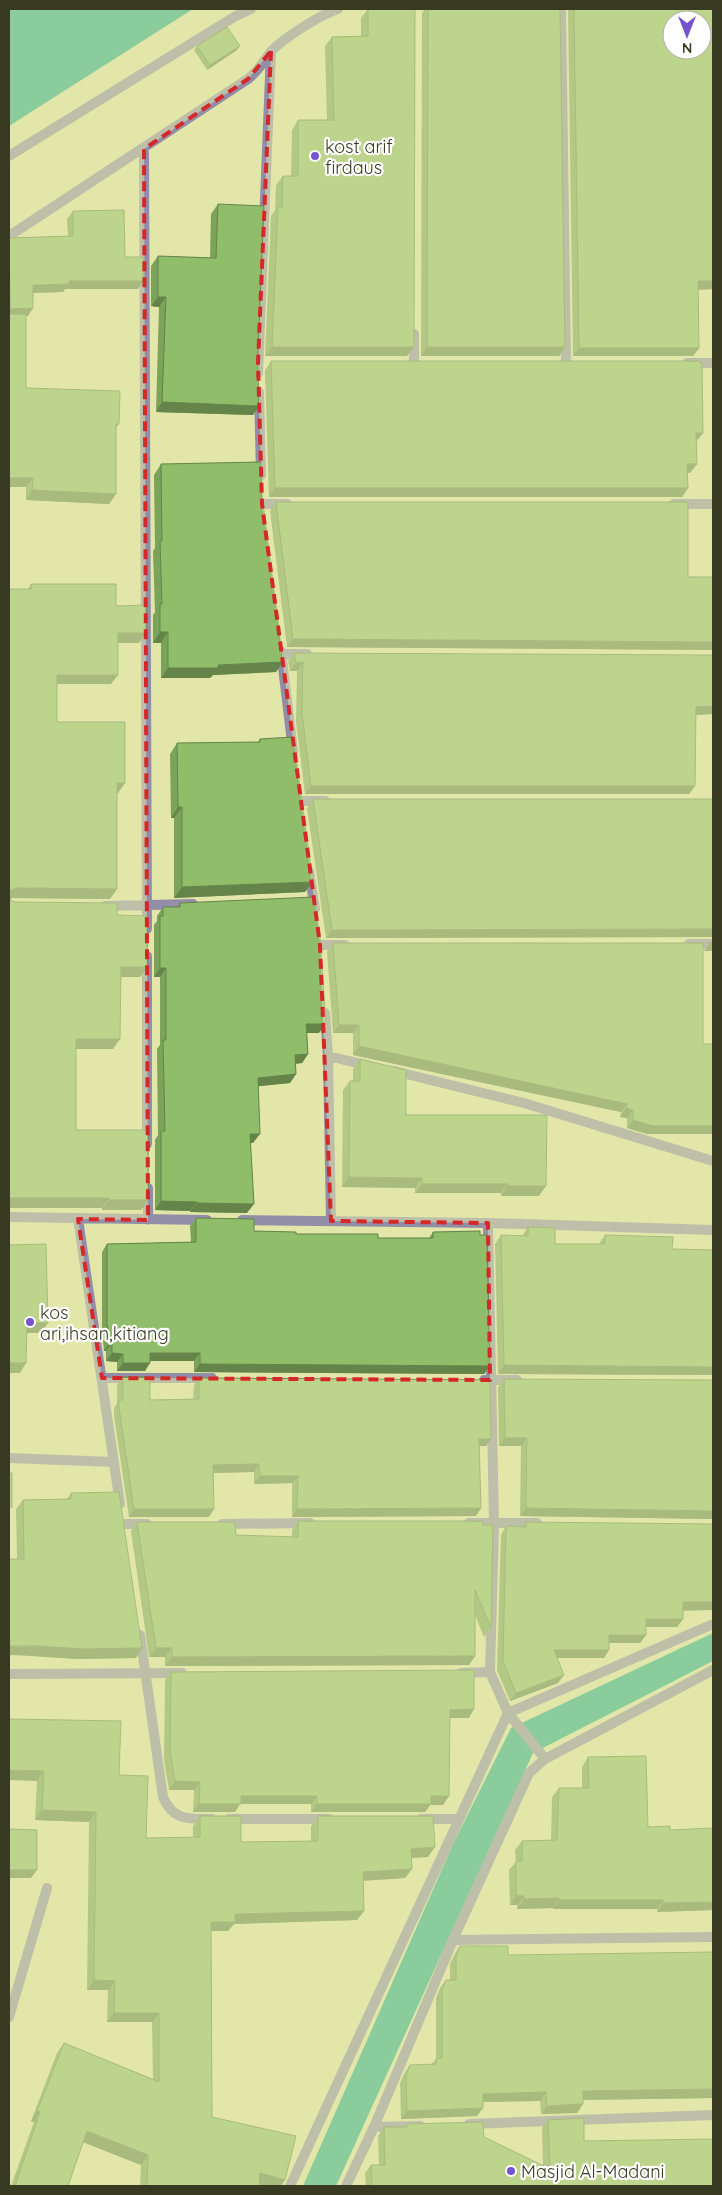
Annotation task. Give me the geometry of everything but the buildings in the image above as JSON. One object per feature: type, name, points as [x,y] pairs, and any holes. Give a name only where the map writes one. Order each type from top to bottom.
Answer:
[{"type":"street","points":[[9,156],[234,17],[251,9]]},
{"type":"street","points":[[9,236],[248,79],[259,70],[271,51],[312,21],[338,9]]},
{"type":"street","points":[[561,9],[566,363]]},
{"type":"street","points":[[271,51],[263,363],[262,499],[302,504]]},
{"type":"street","points":[[144,149],[148,1154]]},
{"type":"street","points":[[414,324],[414,363]]},
{"type":"street","points":[[674,363],[713,363]]},
{"type":"street","points":[[664,504],[713,504]]},
{"type":"street","points":[[294,762],[281,649],[320,654]]},
{"type":"street","points":[[299,801],[338,801]]},
{"type":"street","points":[[308,860],[309,899],[316,918]]},
{"type":"street","points":[[97,906],[206,903]]},
{"type":"street","points":[[674,944],[713,944]]},
{"type":"street","points":[[320,945],[359,945]]},
{"type":"street","points":[[324,1000],[328,1056],[331,1221]]},
{"type":"street","points":[[328,1056],[487,1093],[713,1161]]},
{"type":"street","points":[[148,1182],[148,1220]]},
{"type":"street","points":[[9,1217],[216,1220]]},
{"type":"street","points":[[78,1218],[124,1529],[162,1524]]},
{"type":"street","points":[[235,1220],[713,1230]]},
{"type":"street","points":[[488,1224],[494,1523],[490,1672],[508,1713],[543,1756]]},
{"type":"street","points":[[102,1378],[221,1378]]},
{"type":"street","points":[[470,1380],[529,1380]]},
{"type":"street","points":[[9,1458],[114,1462]]},
{"type":"street","points":[[455,1523],[544,1524]]},
{"type":"street","points":[[211,1524],[318,1524]]},
{"type":"street","points":[[290,2186],[508,1713],[713,1624]]},
{"type":"street","points":[[139,1627],[163,1797],[168,1809],[178,1816],[190,1820],[338,1819]]},
{"type":"street","points":[[346,2186],[374,2127],[453,1940],[529,1774],[543,1756],[713,1670]]},
{"type":"street","points":[[451,1673],[490,1672]]},
{"type":"street","points":[[9,1674],[195,1673]]},
{"type":"street","points":[[408,1819],[458,1819]]},
{"type":"street","points":[[9,2016],[48,1888]]},
{"type":"street","points":[[453,1940],[713,1938]]},
{"type":"street","points":[[454,2124],[713,2115]]},
{"type":"street","points":[[374,2127],[434,2125]]},
{"type":"highlighted area","points":[[271,51],[258,363],[262,504],[320,945],[331,1221],[488,1223],[490,1380],[102,1378],[78,1219],[148,1220],[144,149],[248,79]]},
{"type":"water","points":[[9,9],[193,9],[9,126]]},
{"type":"water","points":[[713,1633],[713,1661],[533,1753],[336,2186],[303,2186],[454,1842],[511,1728]]},
{"type":"place","name":"kost arif firdaus","points":[[315,156]]},
{"type":"place","name":"kos ari,ihsan,kitiang","points":[[30,1322]]},
{"type":"place","name":"Masjid Al-Madani","points":[[511,2171]]}]
